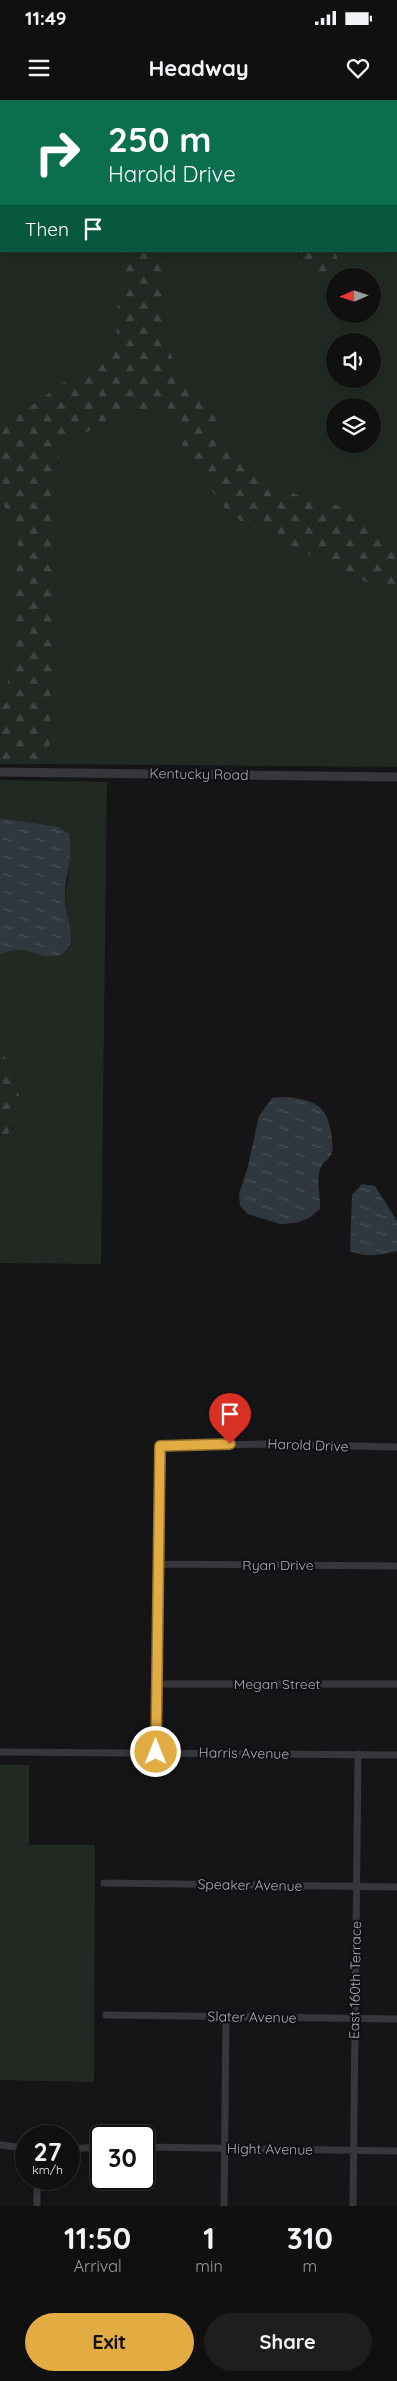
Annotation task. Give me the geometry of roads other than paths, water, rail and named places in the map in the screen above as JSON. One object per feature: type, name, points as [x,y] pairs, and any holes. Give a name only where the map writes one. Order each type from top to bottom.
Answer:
[{"type":"street","name":"Kentucky Road","points":[[0,772],[397,777]]},
{"type":"street","name":"Harold Drive","points":[[159,1564],[160,1446],[265,1444],[397,1447]]},
{"type":"street","name":"Ryan Drive","points":[[159,1564],[397,1566]]},
{"type":"street","points":[[156,1752],[159,1564]]},
{"type":"street","name":"Megan Street","points":[[157,1684],[397,1684]]},
{"type":"street","name":"Harris Avenue","points":[[0,1752],[397,1755]]},
{"type":"street","name":"East 160th Terrace","points":[[353,2206],[358,1754]]},
{"type":"street","name":"Speaker Avenue","points":[[104,1883],[397,1887]]},
{"type":"street","name":"Slater Avenue","points":[[106,2015],[397,2019]]},
{"type":"street","points":[[224,2206],[226,2017]]},
{"type":"street","points":[[0,2145],[15,2147]]},
{"type":"street","name":"Hight Avenue","points":[[155,2147],[397,2151]]},
{"type":"street","points":[[36,2206],[37,2190]]},
{"type":"water","points":[[0,818],[58,827],[68,833],[70,857],[65,898],[71,940],[70,945],[60,955],[45,956],[17,950],[0,955]]},
{"type":"water","points":[[288,1097],[312,1102],[322,1110],[329,1123],[332,1149],[331,1155],[322,1165],[319,1172],[320,1209],[309,1218],[296,1223],[280,1224],[248,1214],[240,1206],[239,1194],[248,1166],[259,1116],[272,1098]]},
{"type":"water","points":[[362,1184],[375,1186],[397,1221],[397,1251],[379,1255],[368,1255],[350,1251],[352,1195]]}]
